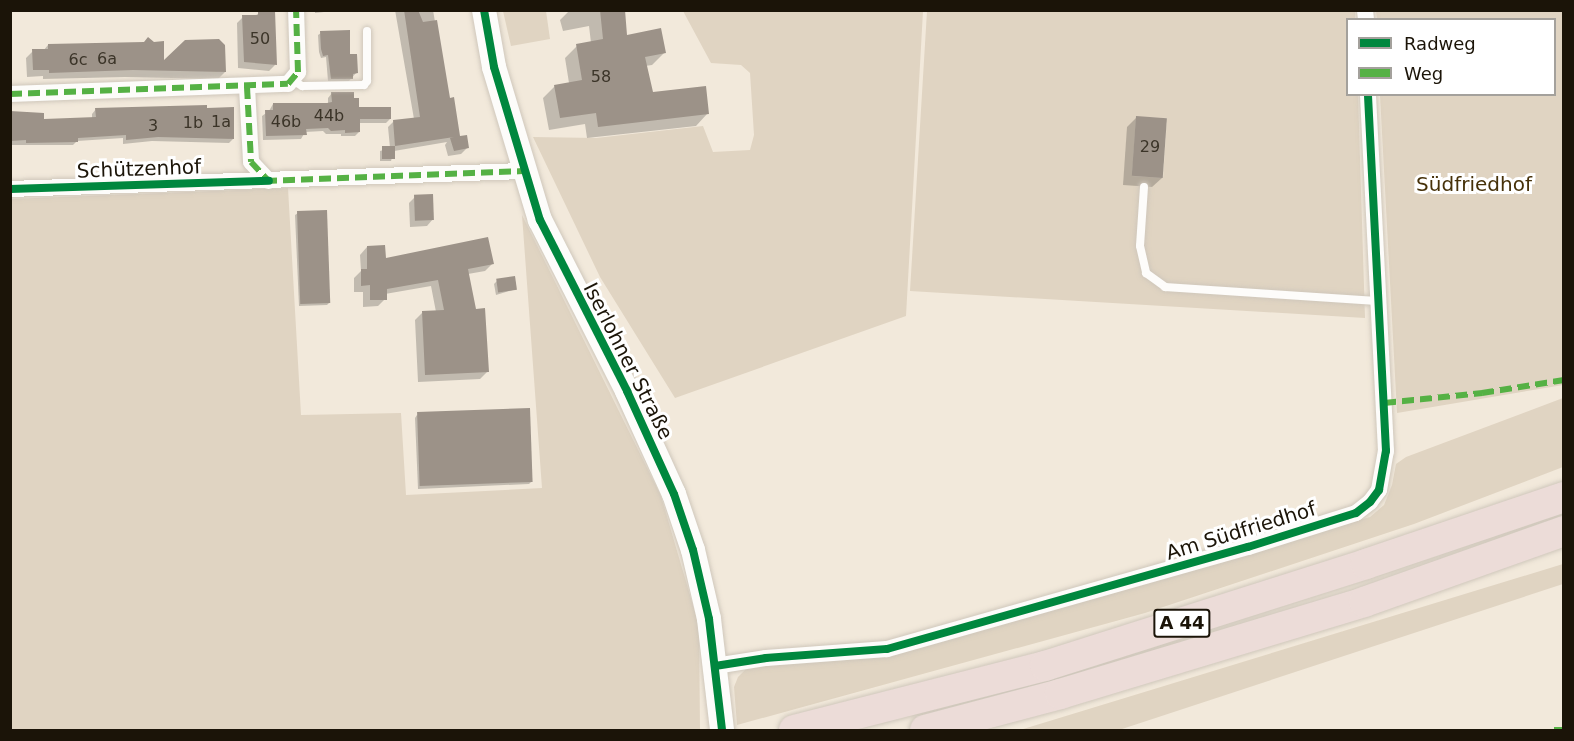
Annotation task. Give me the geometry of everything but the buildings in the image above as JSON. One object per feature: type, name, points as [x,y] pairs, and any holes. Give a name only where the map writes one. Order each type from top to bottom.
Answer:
[{"type":"highway","name":"A 44","points":[[794,730],[1045,666],[1366,564],[1563,496]]},
{"type":"highway","name":"A 44","points":[[925,730],[1060,694],[1364,602],[1563,531]]},
{"type":"highway","points":[[1364,602],[1435,591],[1563,552]]},
{"type":"main road","name":"Iserlohner Straße","points":[[484,10],[495,68],[523,171],[540,220],[627,391],[674,494],[693,550],[707,608],[721,720]]},
{"type":"street","points":[[10,94],[288,84],[298,72],[296,10]]},
{"type":"street","points":[[248,87],[251,162],[269,181]]},
{"type":"street","name":"Am Südfriedhof","points":[[715,666],[766,658],[887,650],[1248,547],[1356,513],[1370,502],[1380,490],[1385,462],[1368,96]]},
{"type":"street","name":"Schützenhof","points":[[10,189],[523,171]]},
{"type":"lane","points":[[292,80],[302,86],[363,85],[367,81],[367,31]]},
{"type":"lane","points":[[1144,187],[1140,246],[1146,273],[1165,287],[1377,301]]},
{"type":"green space","points":[[503,11],[546,11],[550,39],[511,46]]},
{"type":"green space","points":[[683,11],[923,11],[906,316],[675,398],[600,277],[533,137],[596,138],[703,126],[713,152],[750,150],[754,135],[750,73],[741,65],[711,63]]},
{"type":"green space","points":[[927,11],[1355,11],[1355,18],[1346,18],[1346,96],[1358,96],[1365,318],[910,291]],"holes":[[[1136,117],[1167,118],[1163,178],[1132,176]]]},
{"type":"green space","name":"Südfriedhof","points":[[1376,11],[1563,11],[1563,385],[1397,413],[1380,96],[1556,96],[1556,18],[1377,18]]},
{"type":"green space","points":[[288,188],[301,415],[401,413],[406,495],[542,488],[522,215],[661,496],[699,626],[700,730],[11,730],[10,199]]},
{"type":"green space","points":[[1563,398],[1563,467],[1414,524],[1145,613],[737,725],[734,687],[738,677],[746,669],[756,665],[890,655],[1370,517],[1384,505],[1392,485],[1396,464],[1406,457]]},
{"type":"green space","points":[[1563,564],[1563,584],[1119,730],[1020,730]]},
{"type":"marked path","points":[[10,94],[288,84],[298,72],[296,10]]},
{"type":"marked path","points":[[247,87],[251,162],[269,181]]},
{"type":"marked path","points":[[265,181],[523,171]]},
{"type":"marked path","points":[[1384,403],[1482,393],[1564,380]]},
{"type":"marked path","points":[[1554,730],[1564,730]]},
{"type":"cycle path","points":[[484,10],[494,67],[540,220],[627,391],[674,494],[693,550],[709,619],[722,730]]},
{"type":"cycle path","points":[[715,666],[766,658],[887,649],[1248,547],[1356,513],[1370,502],[1379,490],[1386,451],[1368,96]]},
{"type":"cycle path","points":[[10,189],[269,181]]}]
